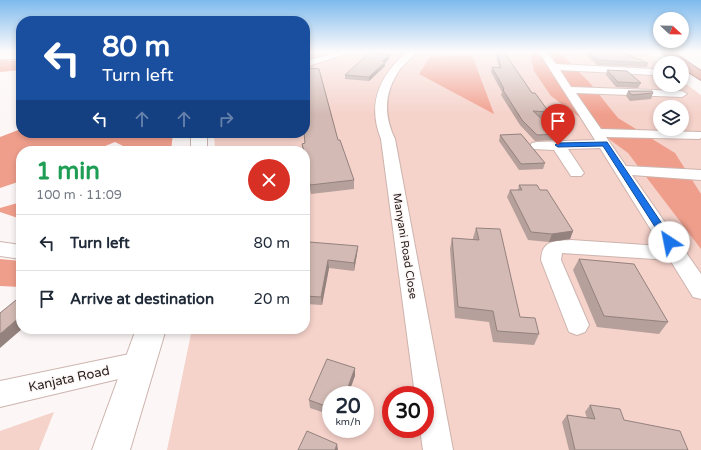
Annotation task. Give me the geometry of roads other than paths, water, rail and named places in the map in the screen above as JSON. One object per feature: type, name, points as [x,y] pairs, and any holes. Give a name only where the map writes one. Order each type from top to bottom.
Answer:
[{"type":"main road","points":[[111,450],[149,334]]},
{"type":"street","name":"Manyani Road Close","points":[[392,73],[382,98],[380,116],[388,139],[438,450]]},
{"type":"street","points":[[557,73],[701,291]]},
{"type":"street","points":[[568,90],[682,94]]},
{"type":"street","points":[[537,146],[558,145],[601,138],[699,135]]},
{"type":"street","points":[[558,145],[576,173]]},
{"type":"street","points":[[622,170],[701,175]]},
{"type":"street","points":[[577,325],[551,260],[551,251],[557,247],[571,246],[677,254]]},
{"type":"street","points":[[0,249],[16,251]]},
{"type":"street","name":"Kanjata Road","points":[[0,394],[139,364]]}]
